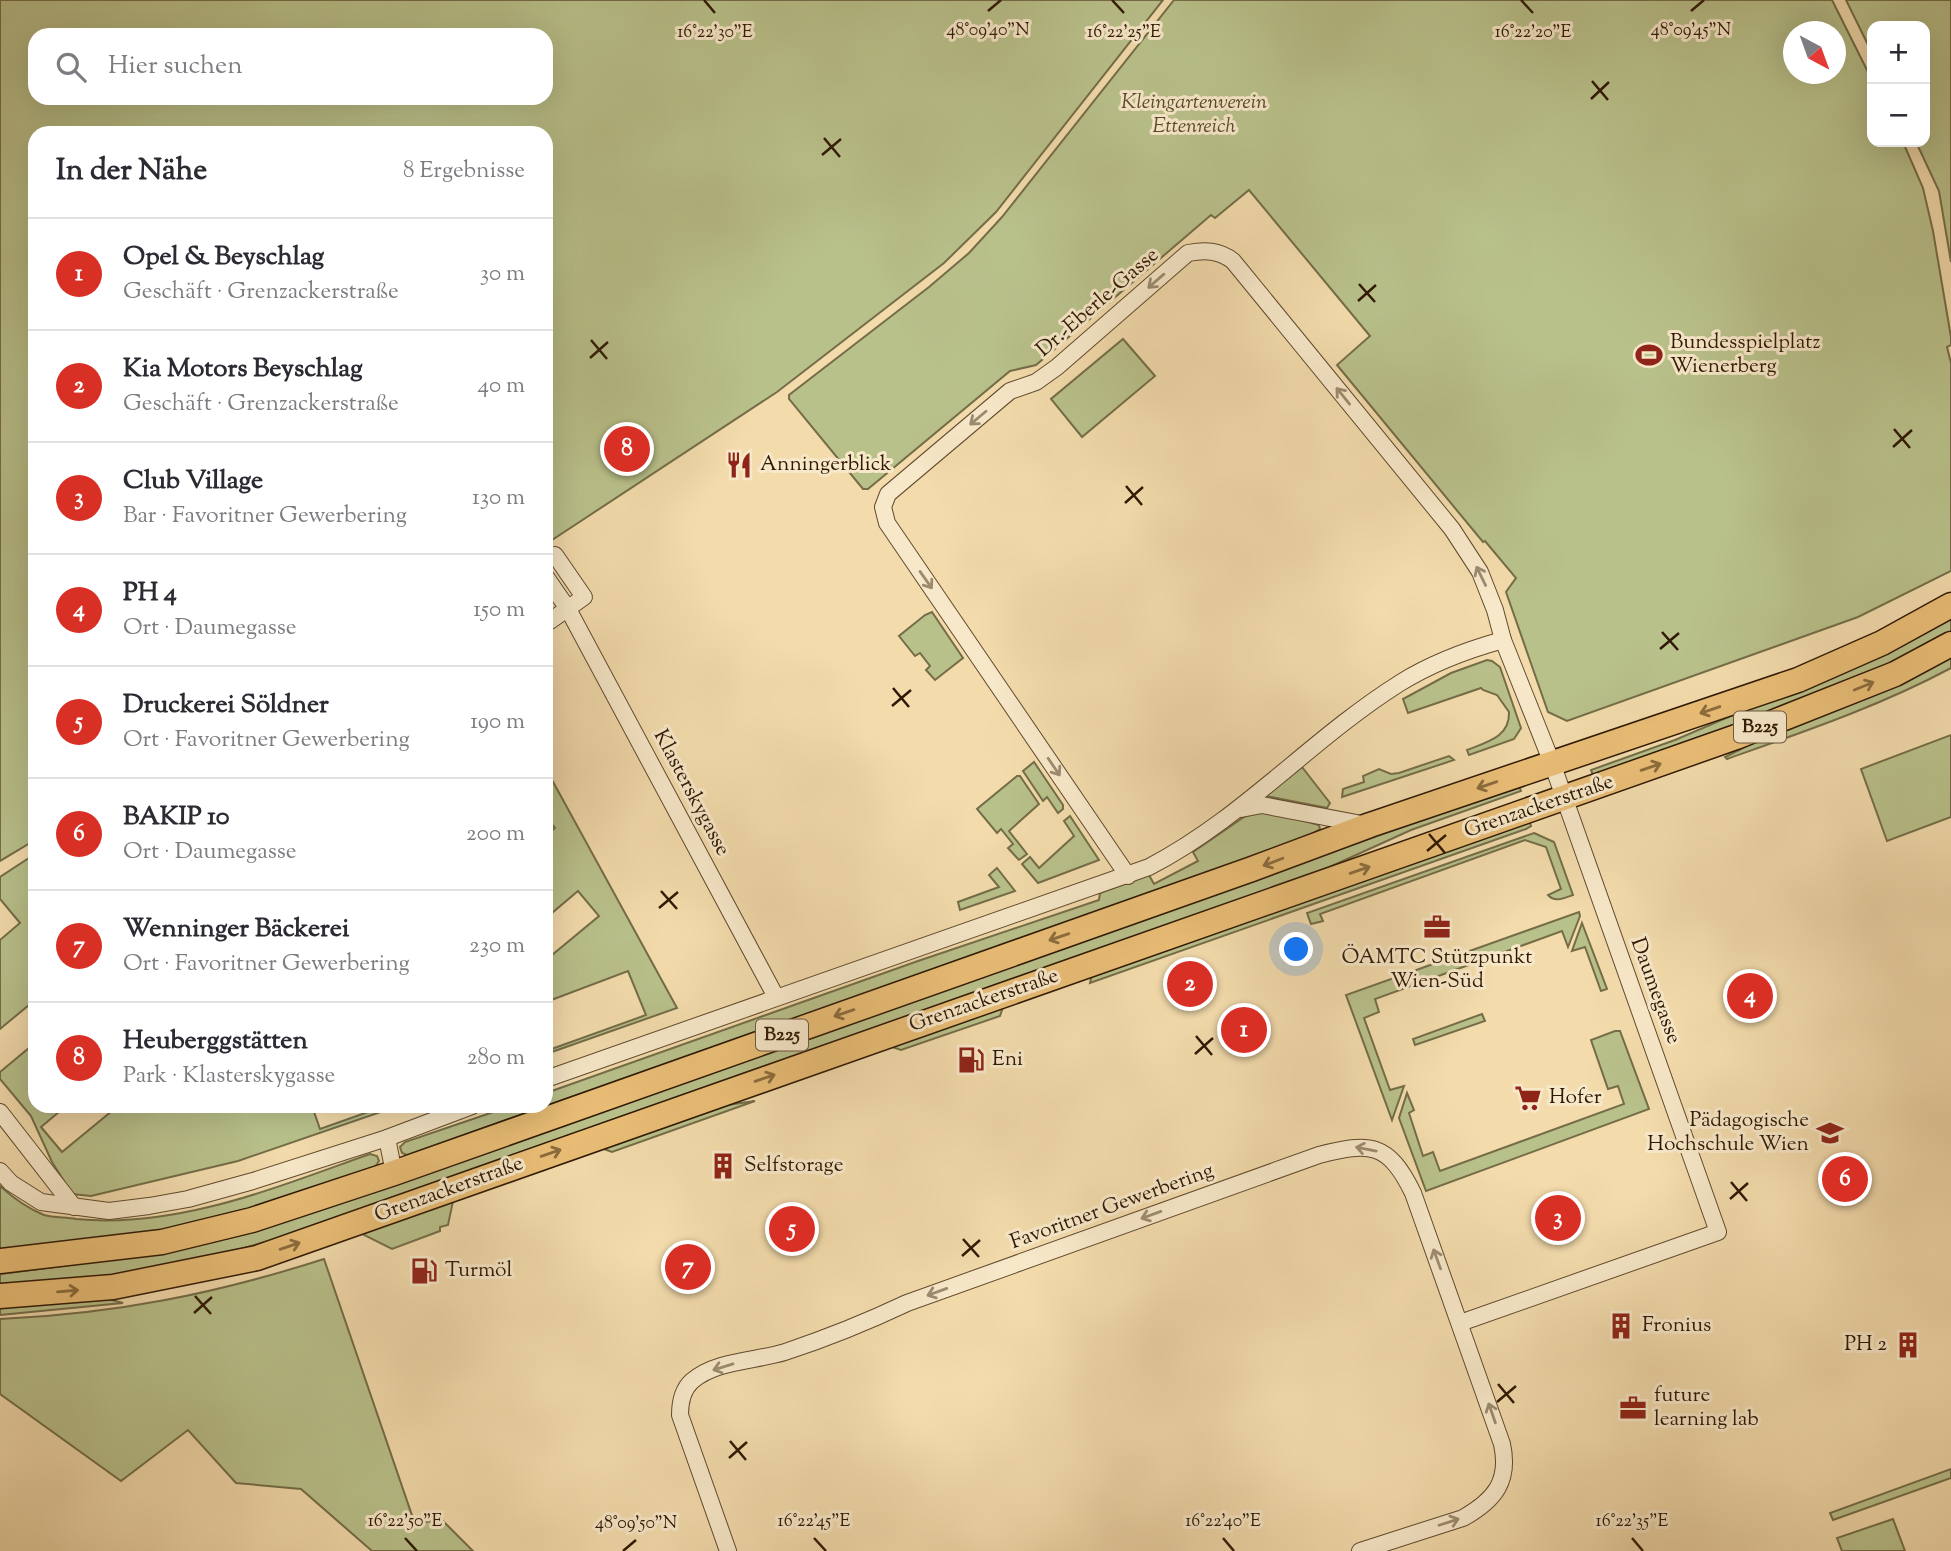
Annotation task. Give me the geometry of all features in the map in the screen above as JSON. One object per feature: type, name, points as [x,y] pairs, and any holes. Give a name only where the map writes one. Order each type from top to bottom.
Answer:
[{"type":"main road","name":"Grenzackerstraße","points":[[0,1261],[163,1242],[252,1220],[394,1173],[1240,874],[1370,825],[1798,680],[1882,643],[1951,606]]},
{"type":"main road","name":"Grenzackerstraße","points":[[0,1296],[113,1287],[257,1258],[1564,798],[1773,722],[1895,674],[1951,644]]},
{"type":"street","name":"Dr.-Eberle-Gasse","points":[[1128,876],[887,523],[883,507],[888,494],[1010,391],[1036,382],[1057,367],[1188,253],[1214,251],[1233,261],[1339,390],[1452,529],[1480,572],[1503,640]]},
{"type":"street","points":[[553,556],[555,555],[584,597],[553,619]]},
{"type":"street","name":"Klasterskygasse","points":[[553,588],[568,609],[776,997]]},
{"type":"street","points":[[553,1077],[1128,876],[1178,852],[1240,809],[1298,759],[1402,681],[1448,657],[1503,640]]},
{"type":"street","name":"Grenzackerstraße","points":[[1503,640],[1552,763]]},
{"type":"street","name":"Daumegasse","points":[[1460,1324],[1718,1232],[1552,763]]},
{"type":"street","points":[[1240,809],[1262,805],[1370,825]]},
{"type":"street","points":[[0,1112],[75,1207]]},
{"type":"street","points":[[0,1171],[11,1183],[41,1202],[109,1211],[188,1199],[253,1181],[387,1138],[453,1113]]},
{"type":"street","name":"Grenzackerstraße","points":[[387,1138],[394,1173]]},
{"type":"street","name":"Favoritner Gewerbering","points":[[728,1551],[680,1415],[684,1392],[700,1375],[795,1348],[866,1322],[907,1303],[1320,1155],[1362,1146],[1382,1152],[1398,1166],[1413,1193],[1505,1457],[1503,1480],[1486,1502],[1463,1518],[1360,1551]]},
{"type":"green space","points":[[0,0],[1163,0],[996,212],[944,263],[777,392],[553,539],[553,126],[28,126],[28,844],[0,861]]},
{"type":"green space","name":"Bundesspielplatz Wienerberg","points":[[1174,0],[1832,0],[1842,21],[1783,21],[1783,84],[1846,84],[1846,28],[1867,70],[1867,147],[1905,147],[1923,188],[1951,337],[1951,345],[1947,347],[1951,363],[1951,571],[1858,617],[1567,721],[1548,712],[1506,592],[1516,578],[1485,541],[1483,542],[1337,365],[1370,336],[1249,190],[1215,218],[1211,215],[1036,365],[1010,371],[868,489],[863,489],[789,399],[789,395],[969,253],[1002,217]]},
{"type":"green space","points":[[1846,0],[1951,0],[1951,262],[1939,191],[1918,147],[1930,147],[1930,21],[1867,21],[1867,43]]},
{"type":"green space","points":[[1123,339],[1155,376],[1082,437],[1051,399]]},
{"type":"green space","points":[[932,612],[963,658],[935,680],[926,670],[930,666],[920,653],[915,656],[899,636]]},
{"type":"green space","points":[[1951,619],[1951,634],[1880,668],[1793,705],[1593,775],[1591,770],[1675,740]]},
{"type":"green space","points":[[1951,658],[1951,668],[1897,694],[1784,739],[1727,759],[1725,757],[1904,682]]},
{"type":"green space","points":[[1487,660],[1500,667],[1521,728],[1514,739],[1469,755],[1467,750],[1496,737],[1506,727],[1509,712],[1497,695],[1481,688],[1408,713],[1403,699],[1451,673]]},
{"type":"green space","points":[[1951,735],[1951,817],[1887,841],[1861,769]]},
{"type":"green space","points":[[1449,756],[1454,760],[1342,797],[1343,789],[1364,782],[1363,776],[1379,769],[1391,774],[1399,773]]},
{"type":"green space","points":[[1034,762],[1063,805],[1063,809],[1058,813],[1047,797],[1043,801],[1023,771]]},
{"type":"green space","points":[[1302,767],[1330,803],[1327,808],[1266,796]]},
{"type":"green space","points":[[1020,776],[1039,804],[1009,831],[1027,854],[1019,860],[1008,848],[1013,844],[1001,829],[997,833],[977,809]]},
{"type":"green space","points":[[553,782],[677,1008],[553,1052],[553,1048],[646,1015],[628,971],[553,999],[553,954],[599,916],[578,891],[553,912]]},
{"type":"green space","points":[[1519,786],[1521,791],[1411,830],[1323,870],[271,1240],[234,1251],[116,1275],[0,1285],[0,1274],[148,1255],[596,1111]]},
{"type":"green space","points":[[1254,813],[1275,813],[1319,825],[1320,829],[1303,839],[553,1104],[553,1091],[1099,900],[1100,893],[1149,875],[1154,884],[1198,861],[1193,852]]},
{"type":"green space","points":[[1070,816],[1099,860],[1038,883],[1022,864],[1030,857],[1039,868],[1074,836],[1064,821]]},
{"type":"green space","points":[[1529,820],[1531,826],[1526,829],[1090,983],[1092,974]]},
{"type":"green space","points":[[1534,833],[1554,842],[1573,895],[1557,899],[1548,895],[1561,889],[1546,847],[1525,840],[1320,914],[1323,921],[1311,924],[1307,913]]},
{"type":"green space","points":[[28,859],[28,1006],[0,1029],[0,940],[20,923],[0,899],[0,877]]},
{"type":"green space","points":[[997,868],[1015,891],[960,910],[958,902],[999,887],[989,875]]},
{"type":"green space","points":[[1579,912],[1580,916],[1568,947],[1562,931],[1375,999],[1379,1012],[1364,1018],[1390,1090],[1404,1086],[1392,1120],[1346,995]]},
{"type":"green space","points":[[1582,923],[1607,989],[1601,991],[1585,947],[1572,951]]},
{"type":"green space","points":[[1003,1007],[1000,1016],[901,1050],[889,1046]]},
{"type":"green space","points":[[1482,1014],[1485,1021],[1415,1045],[1413,1039]]},
{"type":"green space","points":[[1620,1031],[1649,1109],[1426,1191],[1399,1118],[1407,1093],[1414,1110],[1409,1113],[1423,1156],[1433,1152],[1440,1171],[1624,1104],[1618,1086],[1608,1089],[1591,1040]]},
{"type":"green space","points":[[28,1049],[28,1112],[0,1079],[0,1072]]},
{"type":"green space","points":[[755,1101],[612,1152],[604,1149],[720,1106]]},
{"type":"green space","points":[[28,1113],[58,1113],[41,1127],[62,1152],[109,1113],[314,1113],[320,1129],[365,1113],[378,1113],[238,1161],[91,1196],[72,1194],[52,1162]]},
{"type":"green space","points":[[490,1113],[526,1113],[407,1155],[402,1153],[400,1147],[405,1142]]},
{"type":"green space","points":[[370,1154],[377,1156],[379,1161],[375,1167],[274,1202],[148,1234],[0,1249],[0,1186],[27,1206],[48,1216],[114,1220],[151,1218],[226,1203]]},
{"type":"green space","points":[[453,1201],[448,1225],[440,1227],[440,1231],[392,1249],[362,1234]]},
{"type":"green space","points":[[324,1259],[415,1524],[441,1519],[473,1551],[372,1551],[301,1489],[236,1483],[188,1430],[121,1481],[0,1394],[0,1319],[83,1312],[164,1300],[204,1292]]},
{"type":"green space","points":[[108,1299],[123,1303],[0,1315],[0,1307]]},
{"type":"green space","points":[[1951,1469],[1951,1478],[1833,1520],[1830,1513]]},
{"type":"green space","points":[[1893,1519],[1905,1551],[1842,1551],[1837,1538]]},
{"type":"place","name":"Bundesspielplatz Wienerberg","points":[[1649,355]]},
{"type":"place","name":"Heuberggstätten","points":[[627,449]]},
{"type":"place","name":"Anningerblick","points":[[739,465]]},
{"type":"place","name":"ÖAMTC Stützpunkt Wien-Süd","points":[[1437,927]]},
{"type":"place","name":"Kia Motors Beyschlag","points":[[1190,984]]},
{"type":"place","name":"PH 4","points":[[1750,996]]},
{"type":"place","name":"Opel & Beyschlag","points":[[1244,1030]]},
{"type":"place","name":"Eni","points":[[971,1060]]},
{"type":"place","name":"Hofer","points":[[1528,1098]]},
{"type":"place","name":"Pädagogische Hochschule Wien","points":[[1830,1133]]},
{"type":"place","name":"Selfstorage","points":[[723,1166]]},
{"type":"place","name":"BAKIP 10","points":[[1845,1179]]},
{"type":"place","name":"Club Village","points":[[1558,1218]]},
{"type":"place","name":"Druckerei Söldner","points":[[792,1229]]},
{"type":"place","name":"Wenninger Bäckerei","points":[[688,1267]]},
{"type":"place","name":"Turmöl","points":[[424,1271]]},
{"type":"place","name":"Fronius","points":[[1621,1326]]},
{"type":"place","name":"PH 2","points":[[1908,1345]]},
{"type":"place","name":"future learning lab","points":[[1633,1408]]},
{"type":"park label","name":"Kleingartenverein Ettenreich","points":[[1194,115]]}]
